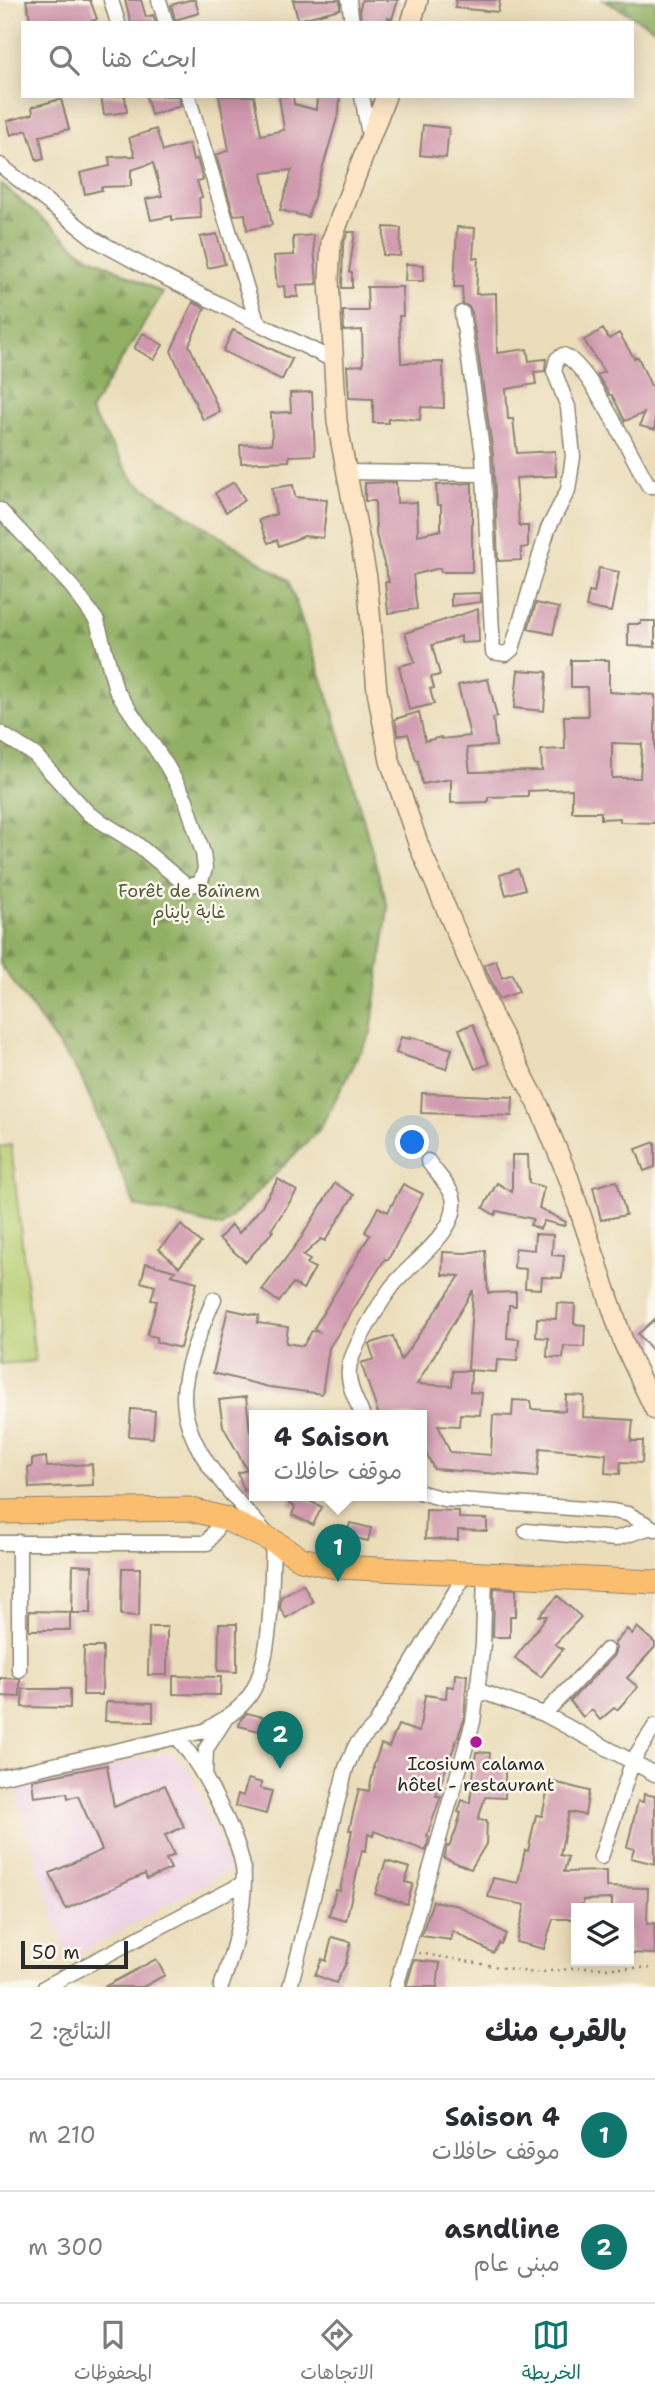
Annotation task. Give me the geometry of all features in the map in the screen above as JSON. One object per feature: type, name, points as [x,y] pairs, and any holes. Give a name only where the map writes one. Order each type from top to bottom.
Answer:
[{"type":"main road","points":[[0,1512],[189,1509],[223,1518],[274,1541],[301,1559],[336,1567],[655,1582]]},
{"type":"street","points":[[111,0],[117,21]]},
{"type":"street","points":[[159,0],[165,21]]},
{"type":"street","points":[[349,0],[352,21]]},
{"type":"street","points":[[412,21],[418,0]]},
{"type":"street","points":[[189,98],[257,322]]},
{"type":"street","points":[[362,98],[370,141]]},
{"type":"street","points":[[385,98],[331,242],[329,280],[337,422],[367,578],[377,691],[390,761],[419,846],[496,1024],[538,1104],[569,1179],[624,1344],[655,1410]]},
{"type":"street","points":[[0,165],[96,240],[162,276],[333,360]]},
{"type":"street","points":[[462,313],[483,455],[492,652],[506,654],[512,649],[548,529],[568,489],[573,457],[568,407],[554,371],[557,359],[563,355],[569,357],[584,372],[649,486],[655,486]]},
{"type":"street","points":[[347,472],[482,474]]},
{"type":"street","points":[[0,510],[72,587],[97,621],[116,690],[138,727],[167,766],[186,800],[203,853],[205,869],[200,884],[187,886],[137,844],[89,814],[35,755],[0,733]]},
{"type":"street","points":[[361,1410],[352,1389],[349,1369],[357,1346],[392,1287],[443,1233],[452,1217],[453,1196],[428,1161]]},
{"type":"street","points":[[0,1777],[204,1731],[227,1717],[248,1699],[261,1672],[266,1650],[274,1541],[205,1462],[190,1427],[184,1397],[190,1363],[214,1299]]},
{"type":"street","points":[[427,1495],[444,1500],[613,1511],[628,1514],[653,1528]]},
{"type":"street","points":[[0,1543],[207,1543],[223,1518]]},
{"type":"street","points":[[526,1531],[615,1539],[653,1528]]},
{"type":"street","points":[[19,1542],[19,1671]]},
{"type":"street","points":[[396,1987],[473,1723],[483,1644],[476,1572]]},
{"type":"street","points":[[290,1987],[346,1768],[356,1745],[375,1725],[476,1572]]},
{"type":"street","points":[[544,1714],[606,1650]]},
{"type":"street","points":[[477,1690],[544,1714],[655,1774]]},
{"type":"street","points":[[205,1777],[206,1749],[227,1717]]},
{"type":"street","points":[[601,1857],[633,1760],[655,1726]]},
{"type":"street","points":[[178,1738],[205,1777],[236,1843],[243,1866],[244,1883],[234,1950],[221,1987]]},
{"type":"street","points":[[45,1987],[244,1883]]},
{"type":"path","points":[[405,1951],[534,1973],[576,1969],[655,1968]]},
{"type":"shaded area","points":[[161,1754],[174,1754],[191,1775],[230,1869],[68,1960],[15,1790]]},
{"type":"green space","points":[[604,0],[655,0],[655,29]]},
{"type":"green space","name":"Forêt de Baïnem غابة باينام","points":[[0,183],[83,253],[163,293],[90,411],[134,481],[288,580],[332,708],[388,908],[371,1033],[319,1130],[222,1227],[135,1206],[81,1077],[0,964]]},
{"type":"green space","points":[[11,1145],[35,1361],[0,1364],[0,1147]]},
{"type":"building","points":[[26,0],[90,0],[97,19],[92,21],[31,21]]},
{"type":"building","points":[[125,0],[141,0],[146,17],[153,15],[155,21],[130,21]]},
{"type":"building","points":[[195,0],[199,13],[175,20],[171,5]]},
{"type":"building","points":[[293,0],[340,0],[340,9],[298,20]]},
{"type":"building","points":[[362,0],[398,0],[392,19],[388,18],[387,21],[361,21]]},
{"type":"building","points":[[456,0],[500,0],[498,12],[455,8]]},
{"type":"building","points":[[101,98],[125,98],[127,112],[104,115]]},
{"type":"building","points":[[147,98],[179,98],[181,106],[151,115]]},
{"type":"building","points":[[219,98],[254,98],[261,135],[284,130],[279,98],[293,98],[294,104],[316,110],[317,98],[340,98],[339,112],[308,217],[280,210],[292,170],[262,173],[272,225],[247,230],[245,214],[234,215],[216,155],[229,150]]},
{"type":"building","points":[[61,99],[69,129],[40,136],[44,159],[37,161],[27,130],[11,135],[7,121],[33,114],[32,107]]},
{"type":"building","points":[[423,125],[449,128],[446,158],[420,155]]},
{"type":"building","points":[[156,129],[163,151],[189,144],[193,160],[197,159],[203,180],[197,181],[202,197],[199,198],[201,218],[172,220],[172,216],[151,220],[146,199],[162,196],[153,163],[131,170],[131,186],[101,187],[102,190],[85,194],[80,173],[110,166],[109,157],[135,156],[129,138]]},
{"type":"building","points":[[384,227],[401,228],[400,256],[383,255]]},
{"type":"building","points":[[457,227],[475,228],[473,258],[478,258],[476,294],[496,293],[497,353],[527,349],[529,361],[546,359],[545,371],[534,372],[536,384],[506,389],[508,419],[513,419],[517,453],[555,451],[556,476],[516,478],[519,526],[528,526],[528,547],[521,548],[521,560],[498,561],[493,454],[472,312],[463,304],[462,287],[454,287]]},
{"type":"building","points":[[348,232],[355,232],[349,272],[352,272],[352,288],[342,288],[343,245]]},
{"type":"building","points":[[217,234],[225,264],[208,268],[200,237]]},
{"type":"building","points":[[313,235],[317,284],[297,285],[298,297],[285,297],[284,286],[277,287],[274,256],[294,255],[293,237]]},
{"type":"building","points":[[406,264],[424,265],[423,281],[405,281]]},
{"type":"building","points":[[367,287],[402,287],[403,316],[399,316],[401,363],[443,362],[444,408],[421,407],[420,420],[398,418],[388,419],[388,423],[373,423],[373,399],[349,398],[347,366],[363,365],[362,330],[344,331],[343,311],[368,311]]},
{"type":"building","points":[[193,302],[205,308],[189,345],[220,412],[203,420],[171,351]]},
{"type":"building","points":[[603,329],[609,339],[619,333],[634,358],[638,357],[651,386],[655,386],[655,430],[640,426],[644,413],[625,421],[612,395],[597,375],[604,372],[584,340]]},
{"type":"building","points":[[233,330],[292,359],[282,380],[223,351]]},
{"type":"building","points":[[143,333],[163,345],[154,360],[134,348]]},
{"type":"building","points":[[312,392],[315,455],[289,456],[289,461],[241,463],[240,445],[272,444],[271,413],[291,412],[290,393]]},
{"type":"building","points":[[234,482],[245,500],[226,512],[215,493]]},
{"type":"building","points":[[396,482],[397,503],[417,502],[418,535],[441,530],[441,505],[437,505],[436,485],[472,483],[472,572],[441,572],[440,568],[413,575],[417,609],[388,613],[385,582],[389,582],[376,534],[375,501],[365,501],[365,483]]},
{"type":"building","points":[[293,485],[295,497],[327,500],[323,538],[304,536],[279,546],[277,540],[268,543],[259,520],[276,514],[272,488]]},
{"type":"building","points":[[599,568],[619,572],[611,612],[586,607],[589,592],[594,593]]},
{"type":"building","points":[[480,593],[481,602],[451,606],[451,594]]},
{"type":"building","points":[[536,603],[559,608],[553,634],[528,629]]},
{"type":"building","points":[[478,609],[479,642],[461,643],[461,636],[432,645],[440,675],[431,677],[434,688],[430,689],[434,704],[409,710],[399,666],[415,662],[405,633]]},
{"type":"building","points":[[641,621],[655,621],[655,647],[628,646],[628,624],[641,624]]},
{"type":"building","points":[[571,660],[609,660],[609,692],[655,695],[655,823],[620,822],[620,818],[601,819],[601,812],[572,812],[572,789],[528,791],[528,796],[488,797],[488,802],[451,803],[451,779],[422,784],[418,760],[408,734],[398,736],[395,719],[419,712],[425,741],[441,737],[470,736],[458,685],[488,679],[497,717],[493,718],[496,746],[467,748],[470,772],[542,771],[541,750],[565,749],[564,716],[588,716],[587,687],[571,687]],"holes":[[[612,743],[642,744],[640,778],[612,778]]]},
{"type":"building","points":[[518,670],[547,672],[544,711],[514,708]]},
{"type":"building","points":[[518,869],[525,889],[506,895],[500,875]]},
{"type":"building","points":[[496,960],[502,978],[512,974],[519,992],[499,999],[484,965]]},
{"type":"building","points":[[473,1024],[489,1064],[475,1069],[459,1029]]},
{"type":"building","points":[[401,1037],[411,1037],[452,1049],[446,1069],[396,1053]]},
{"type":"building","points":[[422,1093],[513,1097],[512,1116],[421,1113]]},
{"type":"building","points":[[655,1142],[655,1167],[644,1171],[636,1149]]},
{"type":"building","points":[[512,1155],[528,1155],[529,1183],[544,1187],[539,1208],[566,1222],[564,1226],[544,1221],[540,1229],[530,1225],[533,1219],[497,1211],[495,1215],[483,1208],[497,1183],[512,1192]]},
{"type":"building","points":[[278,1179],[297,1191],[271,1230],[273,1231],[246,1262],[219,1239],[231,1225],[239,1233],[260,1209]]},
{"type":"building","points":[[617,1181],[626,1215],[601,1220],[593,1187]]},
{"type":"building","points":[[335,1183],[354,1195],[325,1241],[321,1239],[303,1256],[310,1260],[307,1264],[315,1268],[303,1289],[293,1283],[279,1302],[262,1290],[301,1238]]},
{"type":"building","points":[[403,1184],[423,1194],[388,1260],[385,1259],[329,1348],[322,1394],[269,1387],[213,1373],[228,1309],[259,1316],[257,1323],[288,1327],[286,1343],[303,1346],[312,1331],[319,1332],[314,1328],[370,1235],[365,1232],[378,1207],[388,1212]]},
{"type":"building","points":[[181,1225],[201,1243],[179,1267],[159,1249]]},
{"type":"building","points":[[535,1234],[553,1235],[552,1255],[564,1256],[562,1278],[542,1277],[541,1289],[525,1288],[526,1269],[514,1268],[515,1248],[534,1250]]},
{"type":"building","points":[[485,1250],[488,1293],[516,1292],[516,1306],[509,1305],[507,1338],[519,1339],[517,1361],[497,1360],[496,1372],[468,1370],[473,1290],[417,1384],[452,1386],[453,1371],[471,1371],[470,1392],[482,1393],[480,1415],[460,1414],[459,1426],[438,1425],[450,1452],[491,1455],[493,1415],[512,1416],[513,1400],[531,1401],[531,1409],[565,1411],[566,1395],[584,1396],[583,1417],[633,1420],[631,1441],[643,1441],[642,1463],[621,1462],[620,1474],[605,1473],[606,1454],[540,1448],[537,1477],[434,1469],[427,1455],[427,1410],[377,1410],[361,1363],[374,1359],[369,1344],[393,1336],[401,1360],[460,1276],[442,1275],[443,1252]]},
{"type":"building","points":[[146,1263],[175,1271],[171,1275],[197,1282],[180,1348],[156,1342],[157,1337],[147,1335],[157,1301],[151,1300],[155,1286],[141,1282]]},
{"type":"building","points":[[557,1303],[575,1304],[574,1324],[585,1325],[584,1347],[564,1346],[563,1358],[547,1357],[548,1338],[536,1337],[537,1318],[556,1319]]},
{"type":"building","points":[[655,1319],[655,1353],[638,1334]]},
{"type":"building","points":[[246,1397],[249,1422],[249,1490],[244,1491],[238,1473],[247,1470],[223,1426],[219,1400]]},
{"type":"building","points":[[131,1409],[155,1411],[153,1438],[129,1436]]},
{"type":"building","points":[[46,1457],[47,1467],[92,1464],[93,1485],[29,1488],[28,1467],[32,1467],[32,1459]]},
{"type":"building","points":[[290,1501],[309,1501],[322,1507],[313,1525],[292,1515],[295,1507],[289,1504]]},
{"type":"building","points":[[426,1510],[459,1511],[459,1518],[487,1519],[487,1531],[458,1530],[458,1540],[425,1539]]},
{"type":"building","points":[[350,1523],[371,1528],[368,1541],[347,1536]]},
{"type":"building","points":[[73,1565],[92,1566],[91,1613],[72,1613]]},
{"type":"building","points":[[122,1568],[140,1568],[139,1616],[121,1615]]},
{"type":"building","points":[[303,1584],[313,1602],[286,1618],[280,1608],[281,1597]]},
{"type":"building","points":[[494,1588],[516,1589],[516,1616],[510,1616],[510,1637],[493,1637]]},
{"type":"building","points":[[558,1596],[581,1617],[555,1644],[563,1649],[541,1677],[515,1658],[547,1616],[539,1616]]},
{"type":"building","points":[[29,1611],[70,1612],[70,1630],[29,1630]]},
{"type":"building","points":[[219,1624],[237,1624],[237,1672],[218,1671]]},
{"type":"building","points":[[149,1627],[167,1627],[167,1675],[148,1675]]},
{"type":"building","points":[[637,1627],[655,1643],[655,1647],[627,1678],[638,1687],[617,1710],[614,1708],[600,1720],[592,1710],[583,1717],[570,1701],[613,1657],[616,1648],[614,1644],[627,1629],[632,1634]]},
{"type":"building","points":[[84,1647],[103,1647],[102,1695],[83,1695]]},
{"type":"building","points":[[455,1674],[467,1675],[464,1720],[436,1796],[441,1796],[427,1836],[426,1851],[374,1831],[373,1836],[368,1834],[366,1851],[362,1850],[346,1921],[329,1916],[336,1890],[340,1891],[352,1830],[349,1830],[359,1789],[369,1791],[381,1744],[389,1747],[398,1725],[419,1732],[425,1695],[446,1698],[447,1686],[454,1687]]},
{"type":"building","points":[[173,1676],[221,1677],[220,1695],[173,1694]]},
{"type":"building","points":[[0,1678],[20,1679],[20,1697],[0,1696]]},
{"type":"building","points":[[23,1689],[70,1689],[70,1708],[22,1707]]},
{"type":"building","points":[[106,1702],[153,1703],[153,1722],[105,1721]]},
{"type":"building","points":[[247,1713],[287,1723],[283,1737],[239,1726]]},
{"type":"building","points":[[476,1752],[490,1753],[489,1764],[505,1765],[505,1798],[485,1797],[478,1820],[487,1821],[486,1844],[471,1869],[444,1858],[455,1833],[462,1800],[470,1803]]},
{"type":"building","points":[[107,1765],[114,1807],[165,1785],[184,1827],[165,1835],[174,1855],[166,1859],[171,1869],[147,1879],[145,1874],[66,1909],[50,1873],[102,1850],[78,1796],[68,1798],[67,1793],[34,1797],[32,1780]]},
{"type":"building","points":[[248,1779],[262,1783],[260,1788],[272,1791],[266,1814],[235,1806],[238,1794],[243,1796]]},
{"type":"building","points":[[554,1782],[589,1791],[585,1815],[569,1812],[560,1855],[568,1857],[564,1872],[606,1871],[606,1887],[648,1888],[647,1924],[654,1923],[655,1954],[634,1953],[634,1903],[612,1903],[612,1899],[571,1903],[571,1919],[553,1919],[544,1949],[516,1942],[525,1905],[488,1897],[493,1878],[518,1883],[536,1815],[542,1816],[548,1788],[552,1788]]},
{"type":"building","points":[[644,1794],[655,1796],[655,1864],[631,1858],[634,1849],[627,1847],[638,1801],[643,1802]]},
{"type":"building","points":[[386,1861],[410,1868],[405,1882],[413,1884],[407,1904],[375,1894]]},
{"type":"building","points":[[433,1901],[459,1906],[506,1934],[501,1944],[499,1943],[493,1953],[453,1931],[451,1940],[421,1936]]},
{"type":"building","points":[[332,1937],[351,1942],[346,1963],[336,1983],[315,1975],[322,1959],[326,1961]]},
{"type":"building","points":[[156,1959],[165,1975],[143,1987],[104,1987]]},
{"type":"building","points":[[414,1960],[440,1963],[437,1987],[406,1987]]},
{"type":"place","name":"4 Saison","points":[[338,1582]]},
{"type":"place","name":"Icosium calama hôtel - restaurant","points":[[476,1742]]},
{"type":"place","name":"asndline","points":[[280,1769]]}]
